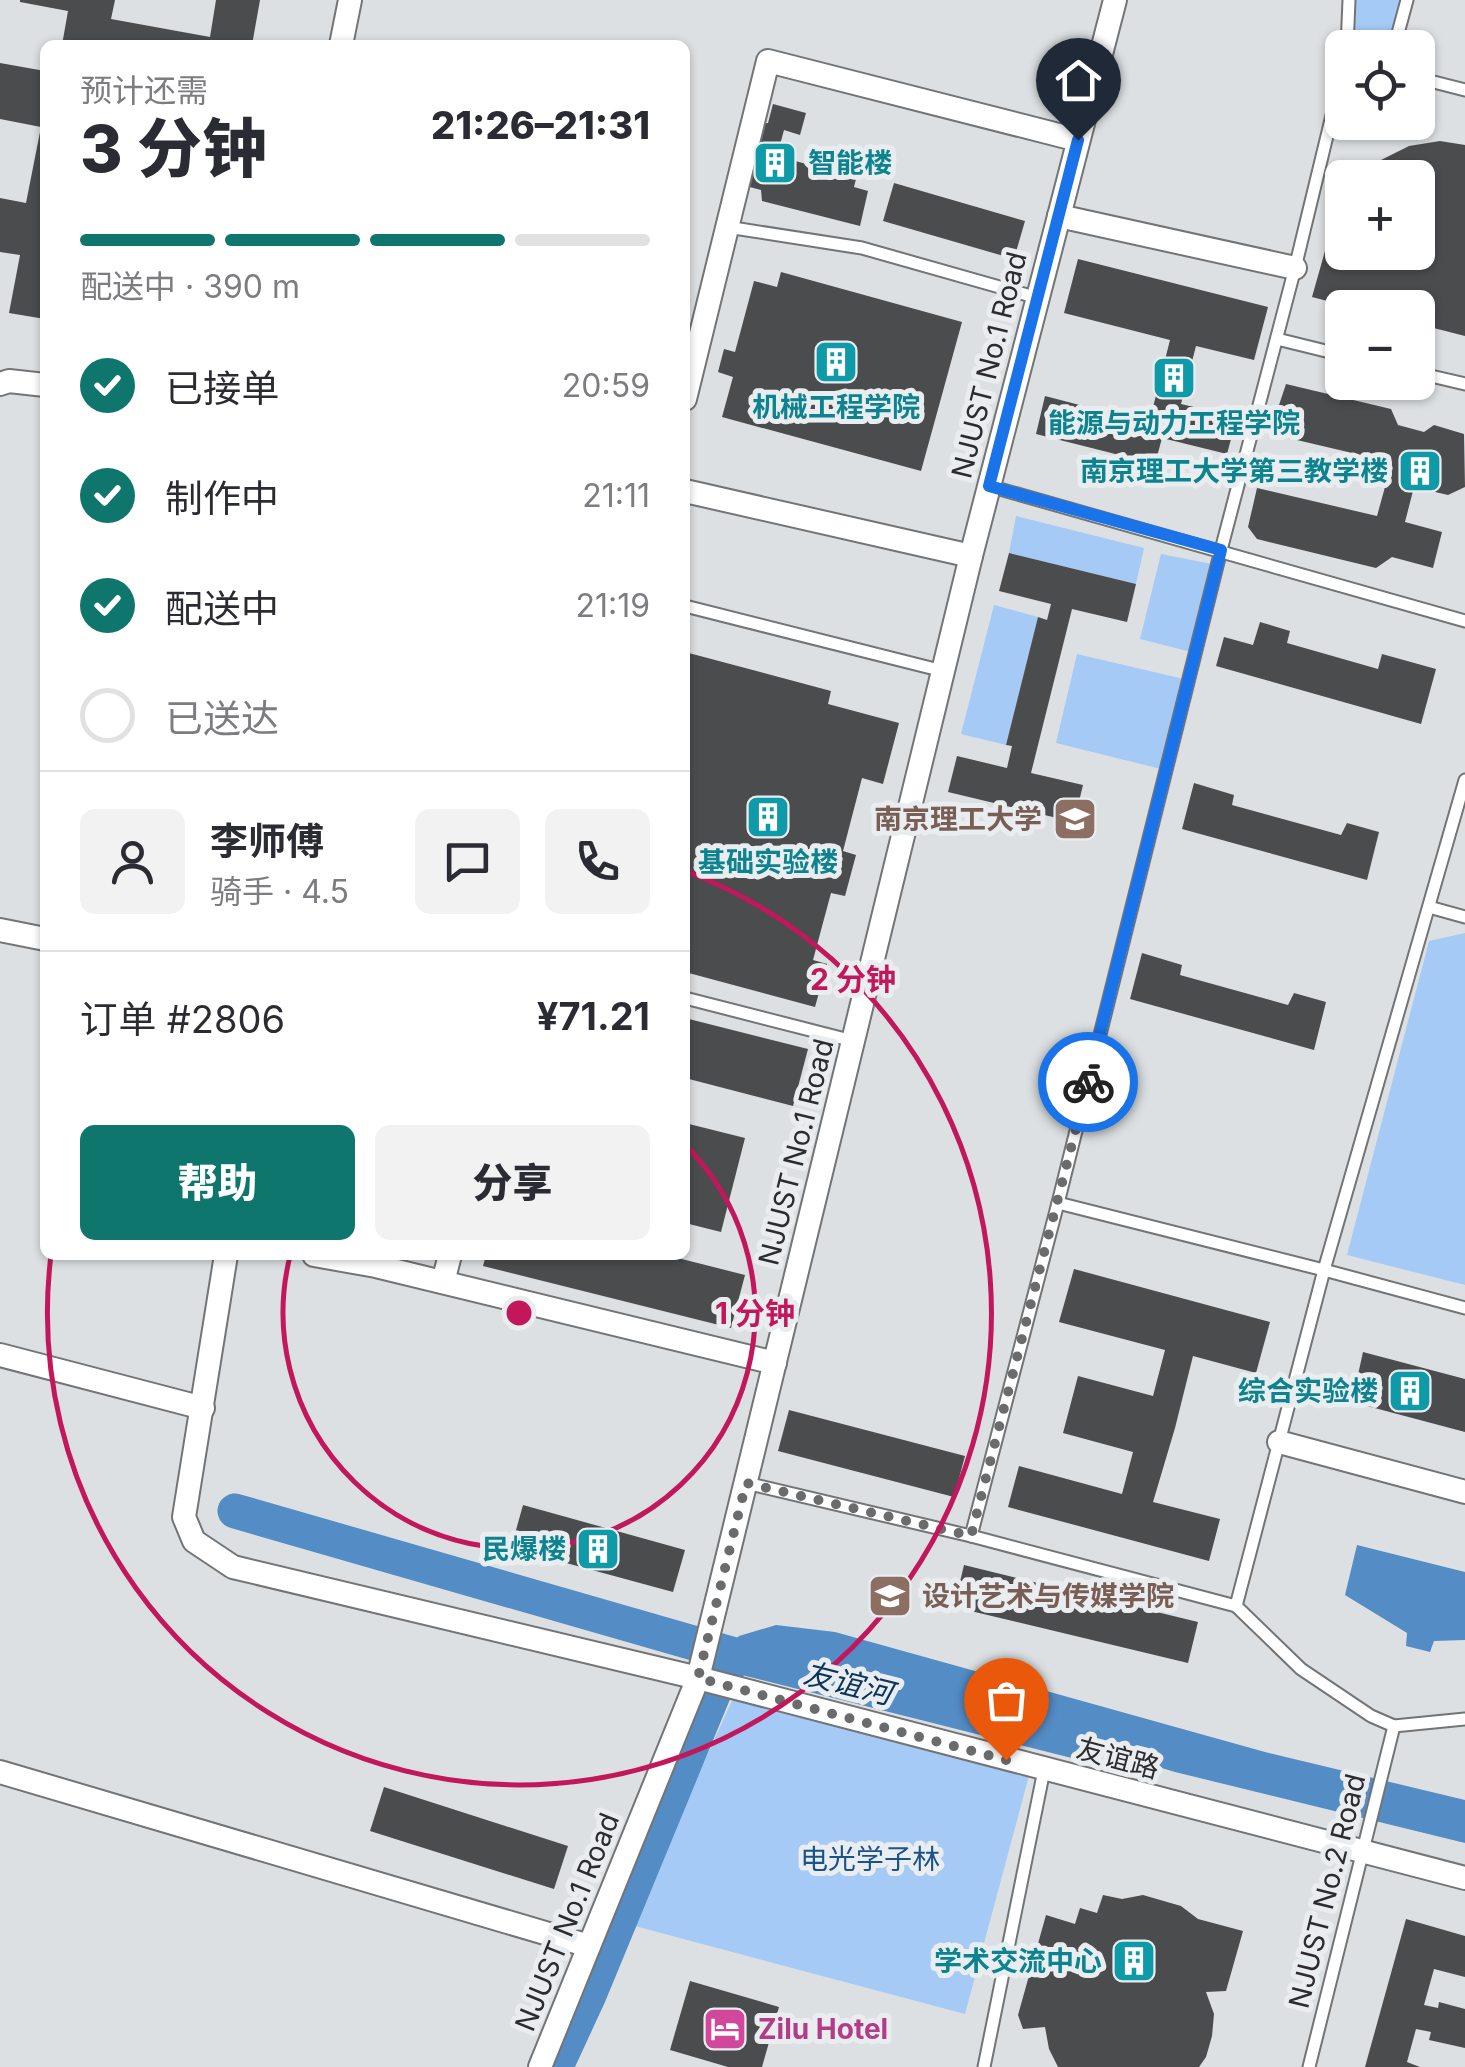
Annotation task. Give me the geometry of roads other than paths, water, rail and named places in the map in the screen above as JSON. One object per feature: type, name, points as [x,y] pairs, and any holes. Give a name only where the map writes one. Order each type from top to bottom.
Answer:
[{"type":"street","points":[[343,40],[350,0]]},
{"type":"street","name":"NJUST No.1 Road","points":[[540,2067],[698,1678],[971,556],[1115,0]]},
{"type":"street","points":[[690,379],[768,61],[1078,140]]},
{"type":"street","points":[[1058,216],[1295,268]]},
{"type":"street","points":[[0,384],[40,384]]},
{"type":"street","points":[[690,492],[971,556]]},
{"type":"street","points":[[0,930],[40,938]]},
{"type":"street","name":"友谊路","points":[[225,1260],[184,1517],[194,1541],[233,1567],[698,1678],[1465,1878]]},
{"type":"street","points":[[342,1260],[775,1363]]},
{"type":"street","points":[[443,1282],[449,1260]]},
{"type":"street","points":[[0,1355],[203,1408]]},
{"type":"street","points":[[1279,1442],[1465,1492]]},
{"type":"street","points":[[0,1772],[589,1946]]},
{"type":"lane","points":[[1348,30],[1349,0]]},
{"type":"lane","points":[[1399,30],[1407,0]]},
{"type":"lane","points":[[1435,82],[1465,90]]},
{"type":"lane","points":[[971,1536],[1326,140]]},
{"type":"lane","points":[[727,227],[862,248],[1038,298]]},
{"type":"lane","points":[[1277,339],[1325,351]]},
{"type":"lane","points":[[1435,377],[1465,384]]},
{"type":"lane","points":[[989,486],[1465,621]]},
{"type":"lane","points":[[690,607],[943,671]]},
{"type":"lane","points":[[1236,1606],[1324,1270],[1465,780]]},
{"type":"lane","points":[[1428,907],[1465,917]]},
{"type":"lane","points":[[690,999],[853,1041]]},
{"type":"lane","points":[[1058,1202],[1465,1308]]},
{"type":"lane","points":[[746,1483],[971,1536],[1236,1606],[1301,1669],[1372,1716],[1394,1726],[1465,1719]]},
{"type":"lane","name":"NJUST No.2 Road","points":[[1309,2067],[1394,1726]]},
{"type":"lane","points":[[984,2067],[1044,1770]]},
{"type":"waterway","name":"友谊河","points":[[235,1511],[742,1657],[1088,1744]]},
{"type":"place","name":"智能楼","points":[[775,163]]},
{"type":"place","name":"机械工程学院","points":[[836,362]]},
{"type":"place","name":"能源与动力工程学院","points":[[1174,378]]},
{"type":"place","name":"南京理工大学第三教学楼","points":[[1420,471]]},
{"type":"place","name":"基础实验楼","points":[[768,817]]},
{"type":"place","name":"南京理工大学","points":[[1075,819]]},
{"type":"place","name":"综合实验楼","points":[[1410,1391]]},
{"type":"place","name":"民爆楼","points":[[598,1549]]},
{"type":"place","name":"设计艺术与传媒学院","points":[[890,1596]]},
{"type":"place","name":"学术交流中心","points":[[1134,1961]]},
{"type":"place","name":"Zilu Hotel","points":[[725,2029]]},
{"type":"park label","name":"电光学子林","points":[[870,1859]]}]
